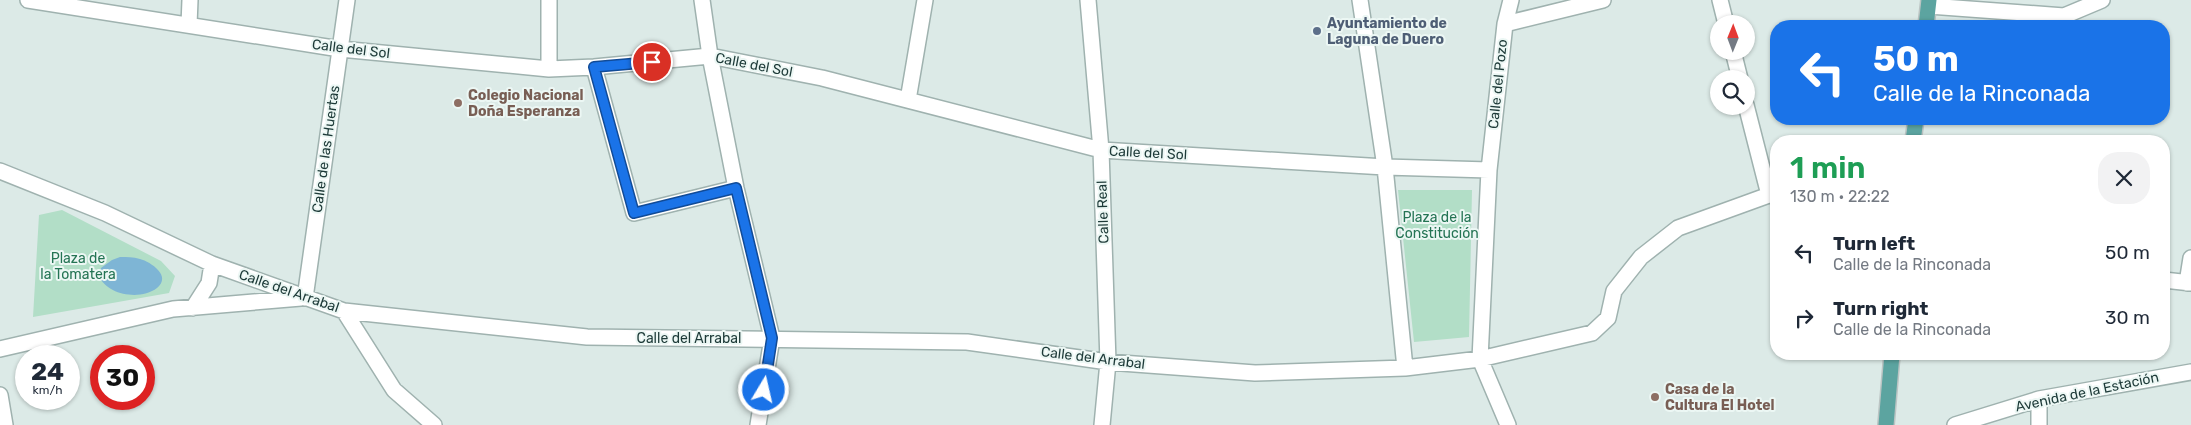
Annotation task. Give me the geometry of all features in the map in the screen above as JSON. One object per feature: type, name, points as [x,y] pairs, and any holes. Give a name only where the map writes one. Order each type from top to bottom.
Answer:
[{"type":"main road","points":[[1927,20],[1929,3]]},
{"type":"main road","points":[[1886,425],[1891,360]]},
{"type":"street","name":"Calle del Sol","points":[[28,0],[340,49],[549,69],[594,67],[710,56],[822,78],[1101,150],[1385,167]]},
{"type":"street","points":[[189,25],[190,0]]},
{"type":"street","name":"Calle de las Huertas","points":[[305,298],[347,0]]},
{"type":"street","points":[[549,0],[549,69]]},
{"type":"street","points":[[702,0],[710,56],[736,188],[772,338],[758,425]]},
{"type":"street","points":[[908,100],[926,0]]},
{"type":"street","name":"Calle Real","points":[[1088,0],[1101,150],[1108,362],[1102,425]]},
{"type":"street","points":[[1360,0],[1385,167],[1405,368],[1480,359],[1592,333],[1608,318],[1614,290],[1640,256],[1678,228],[1770,196]]},
{"type":"street","name":"Calle del Pozo","points":[[1488,170],[1505,24],[1511,0]]},
{"type":"street","points":[[1505,24],[1602,0]]},
{"type":"street","points":[[1720,0],[1724,15]]},
{"type":"street","points":[[1929,3],[2064,16],[2102,0]]},
{"type":"street","points":[[594,67],[634,213],[736,188]]},
{"type":"street","points":[[1749,115],[1770,185]]},
{"type":"street","points":[[1385,167],[1488,170],[1480,359],[1508,425]]},
{"type":"street","name":"Calle del Arrabal","points":[[0,171],[106,213],[212,264],[344,311],[587,337],[967,342],[1108,362],[1255,374],[1405,368]]},
{"type":"street","points":[[2170,281],[2189,283],[2191,258]]},
{"type":"street","points":[[193,308],[209,283],[212,264]]},
{"type":"street","points":[[0,349],[173,309],[305,298]]},
{"type":"street","points":[[344,311],[394,390],[434,425]]},
{"type":"street","name":"Avenida de la Estación","points":[[1955,425],[2039,399],[2191,372]]},
{"type":"street","points":[[0,395],[5,425]]},
{"type":"street","points":[[2039,399],[2039,425]]},
{"type":"green space","name":"Plaza de la Constitución","points":[[1398,190],[1472,190],[1469,337],[1414,342]]},
{"type":"green space","name":"Plaza de la Tomatera","points":[[62,210],[161,261],[175,276],[169,293],[33,317],[39,215]]},
{"type":"water","points":[[120,257],[137,258],[154,266],[161,274],[161,283],[150,292],[133,295],[116,292],[109,288],[99,276],[101,268]]},
{"type":"place","name":"Ayuntamiento de Laguna de Duero","points":[[1317,31]]},
{"type":"place","name":"Colegio Nacional Doña Esperanza","points":[[458,103]]},
{"type":"place","name":"Casa de la Cultura El Hotel","points":[[1655,397]]},
{"type":"route","points":[[652,62],[594,67],[634,213],[736,188],[772,338],[764,390]]}]
